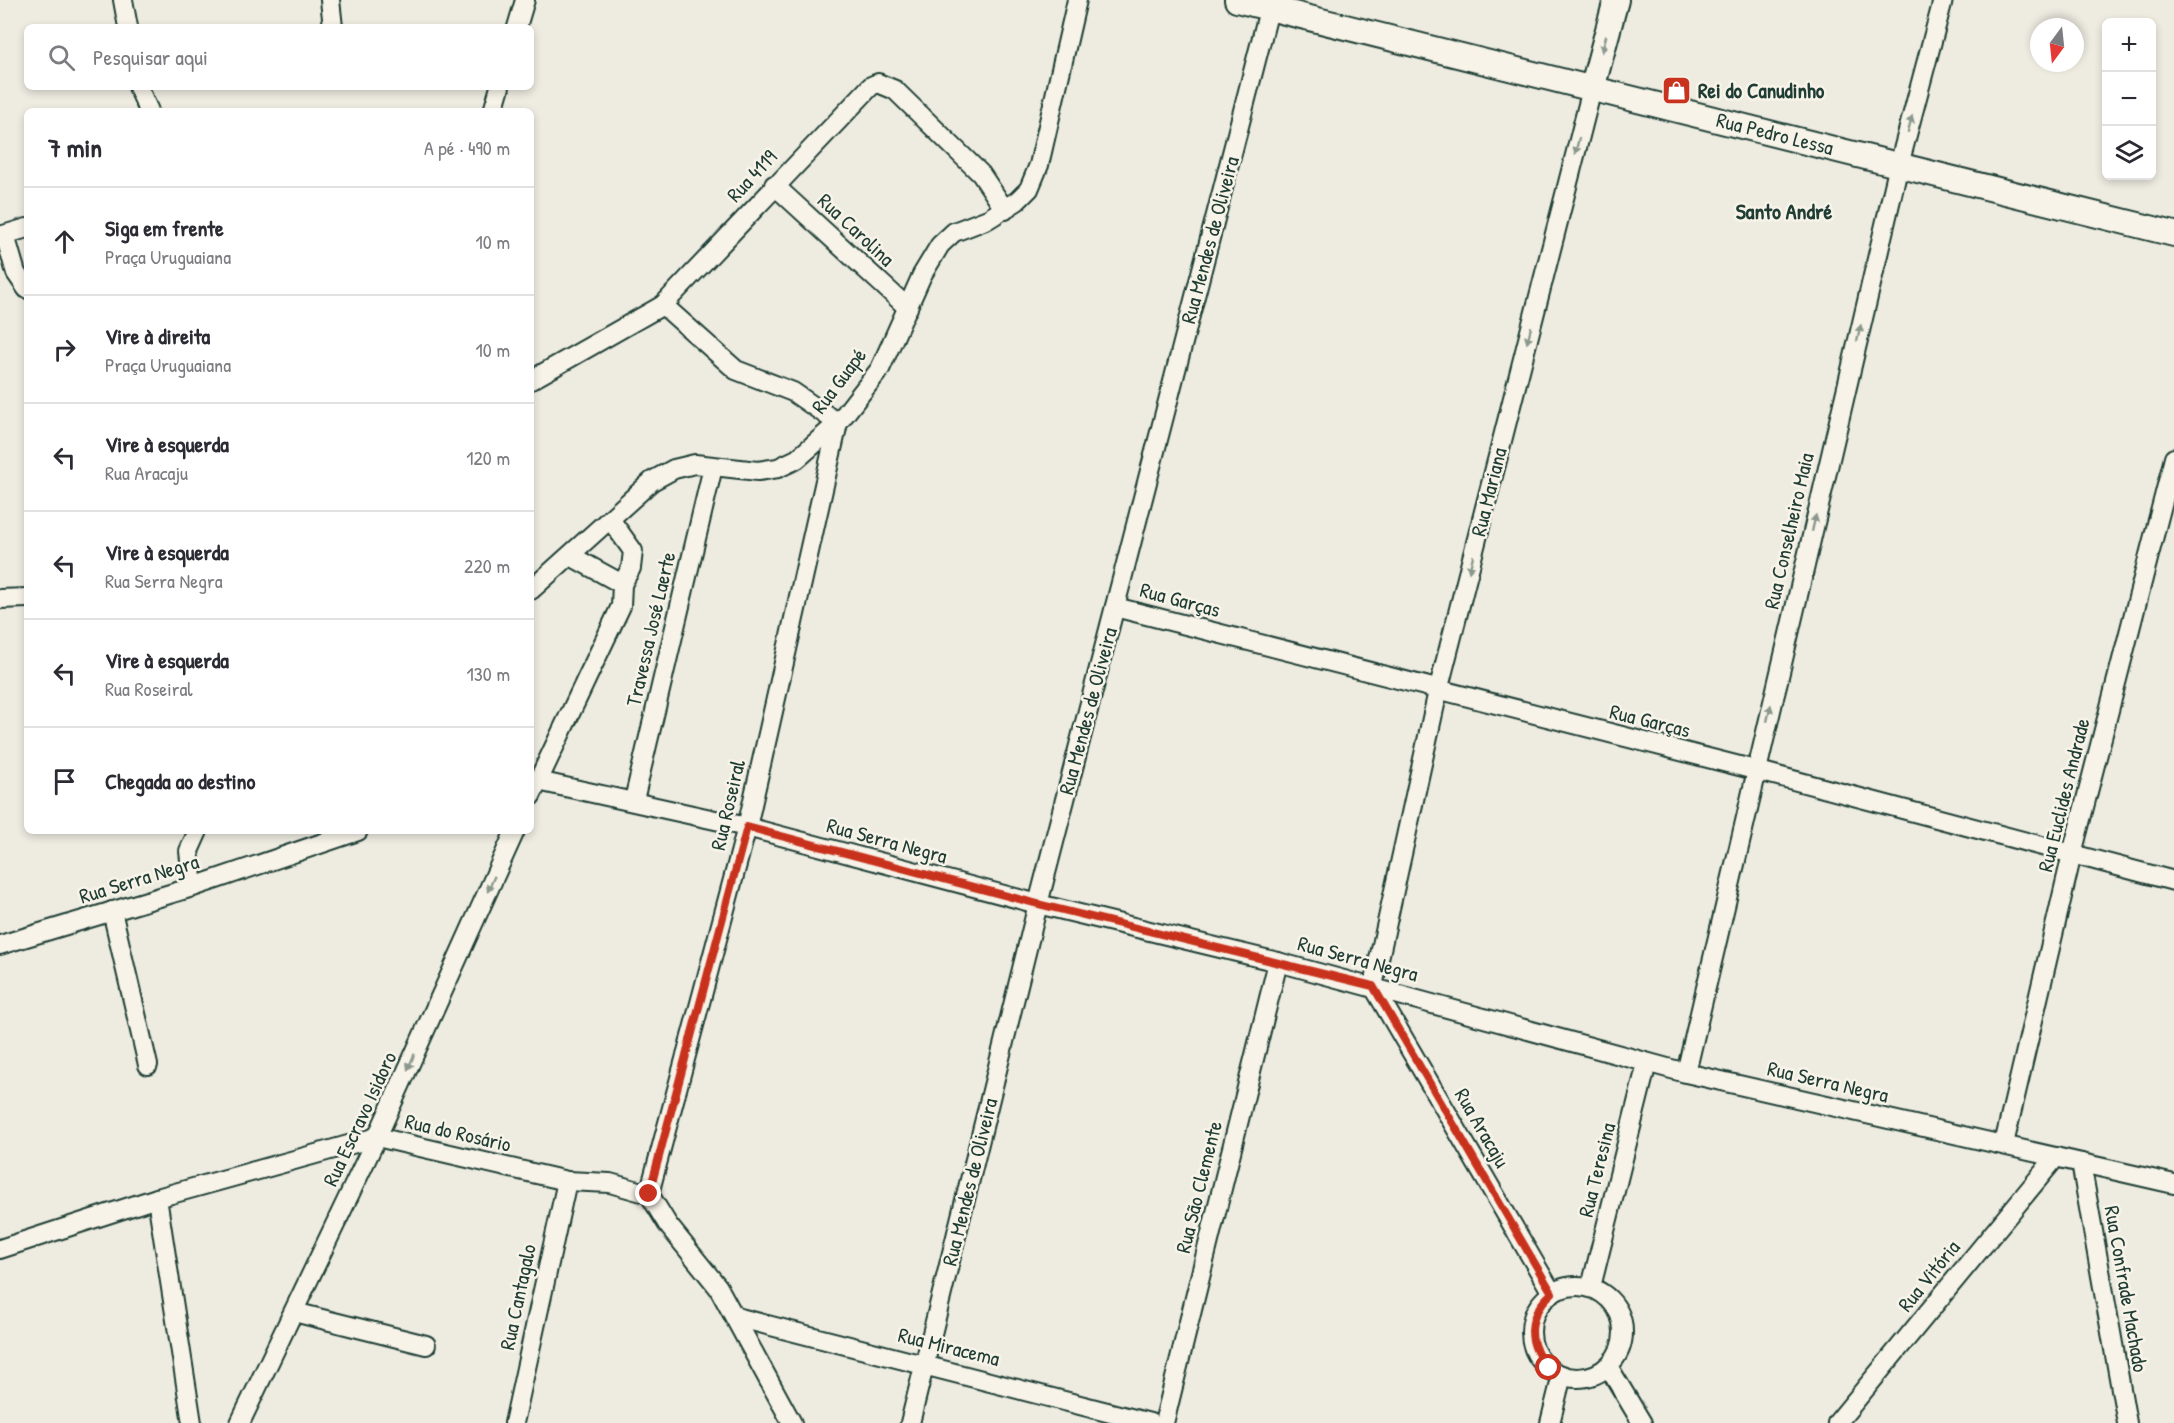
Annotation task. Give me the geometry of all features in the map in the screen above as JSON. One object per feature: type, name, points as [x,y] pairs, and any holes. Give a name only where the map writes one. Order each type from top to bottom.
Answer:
[{"type":"street","points":[[123,0],[127,24]]},
{"type":"street","points":[[330,0],[333,24]]},
{"type":"street","points":[[518,24],[525,0]]},
{"type":"street","name":"Rua Guapé","points":[[534,587],[652,481],[674,469],[695,464],[758,471],[778,468],[797,459],[838,423],[880,369],[922,275],[947,237],[1005,210],[1029,189],[1039,165],[1077,0]]},
{"type":"street","name":"Rua Pedro Lessa","points":[[1237,0],[1271,5],[1592,89],[2174,234]]},
{"type":"street","name":"Rua Mariana","points":[[1373,986],[1438,691],[1616,0]]},
{"type":"street","name":"Rua Conselheiro Maia","points":[[1686,1073],[1755,770],[1899,165],[1943,0]]},
{"type":"street","name":"Rua Mendes de Oliveira","points":[[910,1423],[1038,904],[1271,5]]},
{"type":"street","name":"Rua 4119","points":[[534,378],[663,304],[774,185],[871,86],[878,83],[895,90],[981,174],[1005,210]]},
{"type":"street","points":[[139,90],[148,108]]},
{"type":"street","points":[[494,108],[499,90]]},
{"type":"street","name":"Rua Carolina","points":[[774,185],[908,308]]},
{"type":"street","points":[[24,229],[2,236],[16,273],[24,285]]},
{"type":"street","points":[[663,304],[735,370],[793,392],[838,423]]},
{"type":"street","name":"Rua Roseiral","points":[[649,1194],[747,827],[838,423]]},
{"type":"street","name":"Rua Euclides Andrade","points":[[2004,1144],[2072,854],[2174,458]]},
{"type":"street","name":"Travessa José Laerte","points":[[634,800],[713,467]]},
{"type":"street","points":[[534,784],[621,606],[622,584],[631,568],[633,551],[610,519]]},
{"type":"street","points":[[571,556],[622,584]]},
{"type":"street","points":[[0,599],[24,598]]},
{"type":"street","name":"Rua Garças","points":[[1115,607],[1755,770],[2174,881]]},
{"type":"street","name":"Rua Serra Negra","points":[[534,786],[634,800],[747,827],[1038,904],[1373,986],[1686,1073],[2174,1184]]},
{"type":"street","points":[[193,887],[189,851],[197,834]]},
{"type":"street","name":"Rua Serra Negra","points":[[0,945],[193,887],[347,834]]},
{"type":"street","name":"Rua Escravo Isidoro","points":[[240,1423],[378,1137],[514,834]]},
{"type":"street","points":[[112,911],[148,1065]]},
{"type":"street","name":"Rua São Clemente","points":[[1164,1423],[1278,962]]},
{"type":"street","name":"Rua Aracaju","points":[[1373,986],[1552,1293]]},
{"type":"street","name":"Rua Teresina","points":[[1591,1287],[1647,1063]]},
{"type":"street","name":"Rua do Rosário","points":[[0,1249],[157,1198],[378,1137],[567,1181],[610,1183],[649,1194]]},
{"type":"street","name":"Rua Vitória","points":[[1837,1423],[2056,1157]]},
{"type":"street","name":"Rua Confrade Machado","points":[[2081,1163],[2127,1423]]},
{"type":"street","name":"Rua Cantagalo","points":[[513,1423],[567,1181]]},
{"type":"street","points":[[649,1194],[668,1225],[718,1287],[792,1423]]},
{"type":"street","points":[[157,1198],[192,1423]]},
{"type":"street","points":[[1564,1287],[1591,1287],[1604,1293],[1614,1303],[1624,1329],[1617,1355],[1608,1366],[1586,1377],[1562,1375],[1549,1368],[1539,1357],[1533,1344],[1531,1330],[1534,1315],[1542,1302],[1552,1293],[1564,1287]]},
{"type":"street","points":[[294,1312],[426,1345]]},
{"type":"street","name":"Rua Miracema","points":[[736,1317],[1150,1423]]},
{"type":"street","points":[[1608,1366],[1641,1423]]},
{"type":"street","points":[[1550,1423],[1562,1375]]},
{"type":"place","name":"Rei do Canudinho","points":[[1677,91]]},
{"type":"district","name":"Santo André","points":[[1784,211]]},
{"type":"route","points":[[649,1194],[747,827],[1038,904],[1373,986],[1552,1293],[1542,1302],[1534,1315],[1531,1330],[1533,1344],[1539,1357],[1549,1368]]}]
